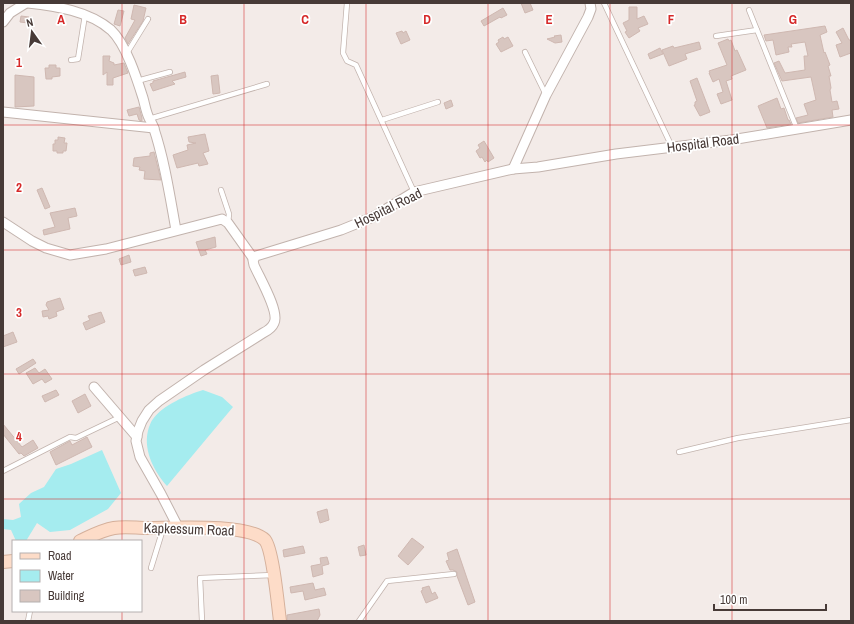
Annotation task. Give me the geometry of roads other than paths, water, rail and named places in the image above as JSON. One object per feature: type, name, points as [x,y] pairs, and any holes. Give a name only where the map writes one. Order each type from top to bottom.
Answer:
[{"type":"street","points":[[3,22],[10,13],[27,3],[45,5],[85,15],[111,30],[123,47],[137,81],[149,119],[154,128],[163,160],[176,230]]},
{"type":"street","points":[[513,169],[546,95],[588,17],[590,3]]},
{"type":"street","points":[[3,112],[154,128]]},
{"type":"street","name":"Hospital Road","points":[[253,258],[267,252],[341,230],[385,210],[414,192],[513,169],[538,167],[616,154],[797,130],[851,120]]},
{"type":"street","points":[[3,222],[32,241],[46,248],[70,255],[106,248],[219,219],[228,223],[253,258],[254,265],[275,314],[275,323],[263,334],[204,370],[160,401],[149,410],[142,420],[138,431],[136,441],[140,456],[178,528]]},
{"type":"street","points":[[94,387],[137,437]]},
{"type":"street","name":"Kapkessum Road","points":[[82,540],[103,531],[115,528],[228,529],[246,531],[256,535],[265,540],[269,549],[280,621]]},
{"type":"lane","points":[[347,3],[343,54],[347,61],[356,65],[414,192]]},
{"type":"lane","points":[[604,3],[672,147]]},
{"type":"lane","points":[[749,10],[797,130]]},
{"type":"lane","points":[[71,60],[78,59],[85,15]]},
{"type":"lane","points":[[126,54],[148,18]]},
{"type":"lane","points":[[716,36],[757,30]]},
{"type":"lane","points":[[525,52],[546,95]]},
{"type":"lane","points":[[137,81],[170,72]]},
{"type":"lane","points":[[149,119],[267,84]]},
{"type":"lane","points":[[382,120],[438,102]]},
{"type":"lane","points":[[221,190],[229,214],[228,223]]},
{"type":"lane","points":[[3,471],[70,437],[76,438],[120,417]]},
{"type":"lane","points":[[679,452],[738,438],[851,420]]},
{"type":"lane","points":[[151,568],[164,528]]},
{"type":"lane","points":[[359,621],[386,581],[454,574]]},
{"type":"lane","points":[[202,621],[200,578],[274,575]]},
{"type":"water","points":[[203,390],[222,397],[233,407],[167,486],[157,473],[150,458],[147,443],[149,427],[152,420],[163,409],[183,398]]},
{"type":"water","points":[[102,450],[121,493],[108,509],[70,530],[50,532],[37,523],[27,540],[16,540],[11,530],[3,529],[3,519],[13,520],[21,517],[19,504],[31,493],[44,487],[56,469]]}]
